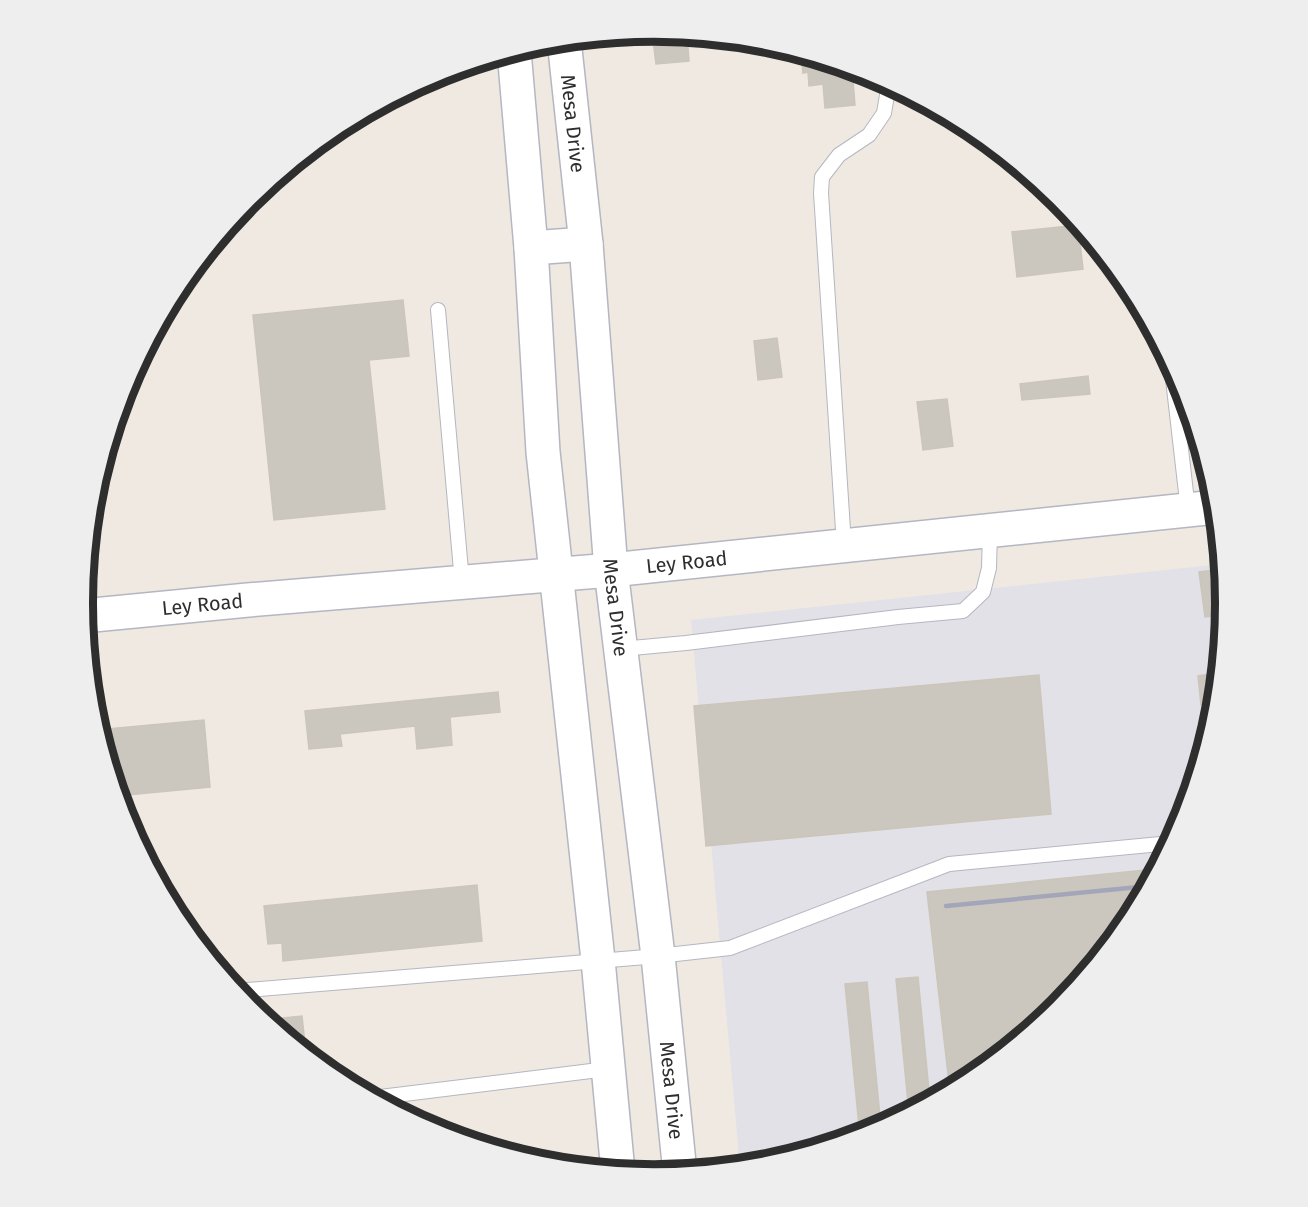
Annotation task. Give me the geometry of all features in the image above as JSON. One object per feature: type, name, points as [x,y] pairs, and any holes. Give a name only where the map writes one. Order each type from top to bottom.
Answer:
[{"type":"main road","name":"Mesa Drive","points":[[565,50],[586,244],[611,570],[658,956],[680,1164]]},
{"type":"main road","points":[[515,60],[531,248],[543,452],[598,960],[617,1164]]},
{"type":"main road","points":[[531,248],[586,244]]},
{"type":"main road","name":"Ley Road","points":[[93,615],[555,573],[611,570],[1202,508]]},
{"type":"lane","points":[[844,545],[821,193],[822,177],[838,155],[869,135],[884,113],[887,93]]},
{"type":"lane","points":[[438,310],[462,582]]},
{"type":"lane","points":[[1180,407],[1202,508]]},
{"type":"lane","points":[[621,649],[963,610],[983,592],[989,568],[990,530]]},
{"type":"lane","points":[[247,990],[730,948],[949,864],[1162,844]]},
{"type":"lane","points":[[385,1096],[607,1069]]},
{"type":"shaded area","points":[[1214,565],[1216,604],[1211,677],[1205,713],[1186,784],[1158,852],[1140,884],[1121,915],[1076,974],[1024,1026],[996,1049],[935,1090],[869,1122],[834,1135],[799,1146],[739,1158],[691,620]]},
{"type":"building","points":[[653,42],[688,43],[689,61],[656,64]]},
{"type":"building","points":[[802,62],[853,79],[855,105],[825,108],[823,84],[809,86],[808,72],[803,73]]},
{"type":"building","points":[[1069,226],[1079,237],[1083,269],[1017,277],[1012,232]]},
{"type":"building","points":[[403,300],[409,356],[369,360],[385,509],[274,520],[253,315]]},
{"type":"building","points":[[777,338],[782,377],[758,380],[754,341]]},
{"type":"building","points":[[1088,376],[1090,394],[1022,400],[1020,384]]},
{"type":"building","points":[[947,399],[953,446],[923,450],[917,402]]},
{"type":"building","points":[[1214,570],[1215,616],[1205,617],[1199,572]]},
{"type":"building","points":[[1211,674],[1206,704],[1201,705],[1198,676]]},
{"type":"building","points":[[1039,675],[1051,814],[706,846],[694,706]]},
{"type":"building","points":[[498,692],[500,712],[450,717],[452,745],[417,749],[415,726],[340,734],[342,746],[309,749],[305,711]]},
{"type":"building","points":[[204,720],[210,787],[126,795],[107,729]]},
{"type":"building","points":[[1148,870],[1121,915],[1099,945],[1051,1001],[996,1049],[949,1081],[927,892]]},
{"type":"building","points":[[477,885],[482,941],[283,961],[282,943],[268,944],[264,906]]},
{"type":"building","points":[[918,977],[929,1093],[908,1104],[896,979]]},
{"type":"building","points":[[867,982],[880,1117],[859,1126],[845,984]]},
{"type":"building","points":[[302,1016],[305,1043],[284,1026],[276,1019]]},
{"type":"railway","points":[[946,906],[1138,887]]}]
